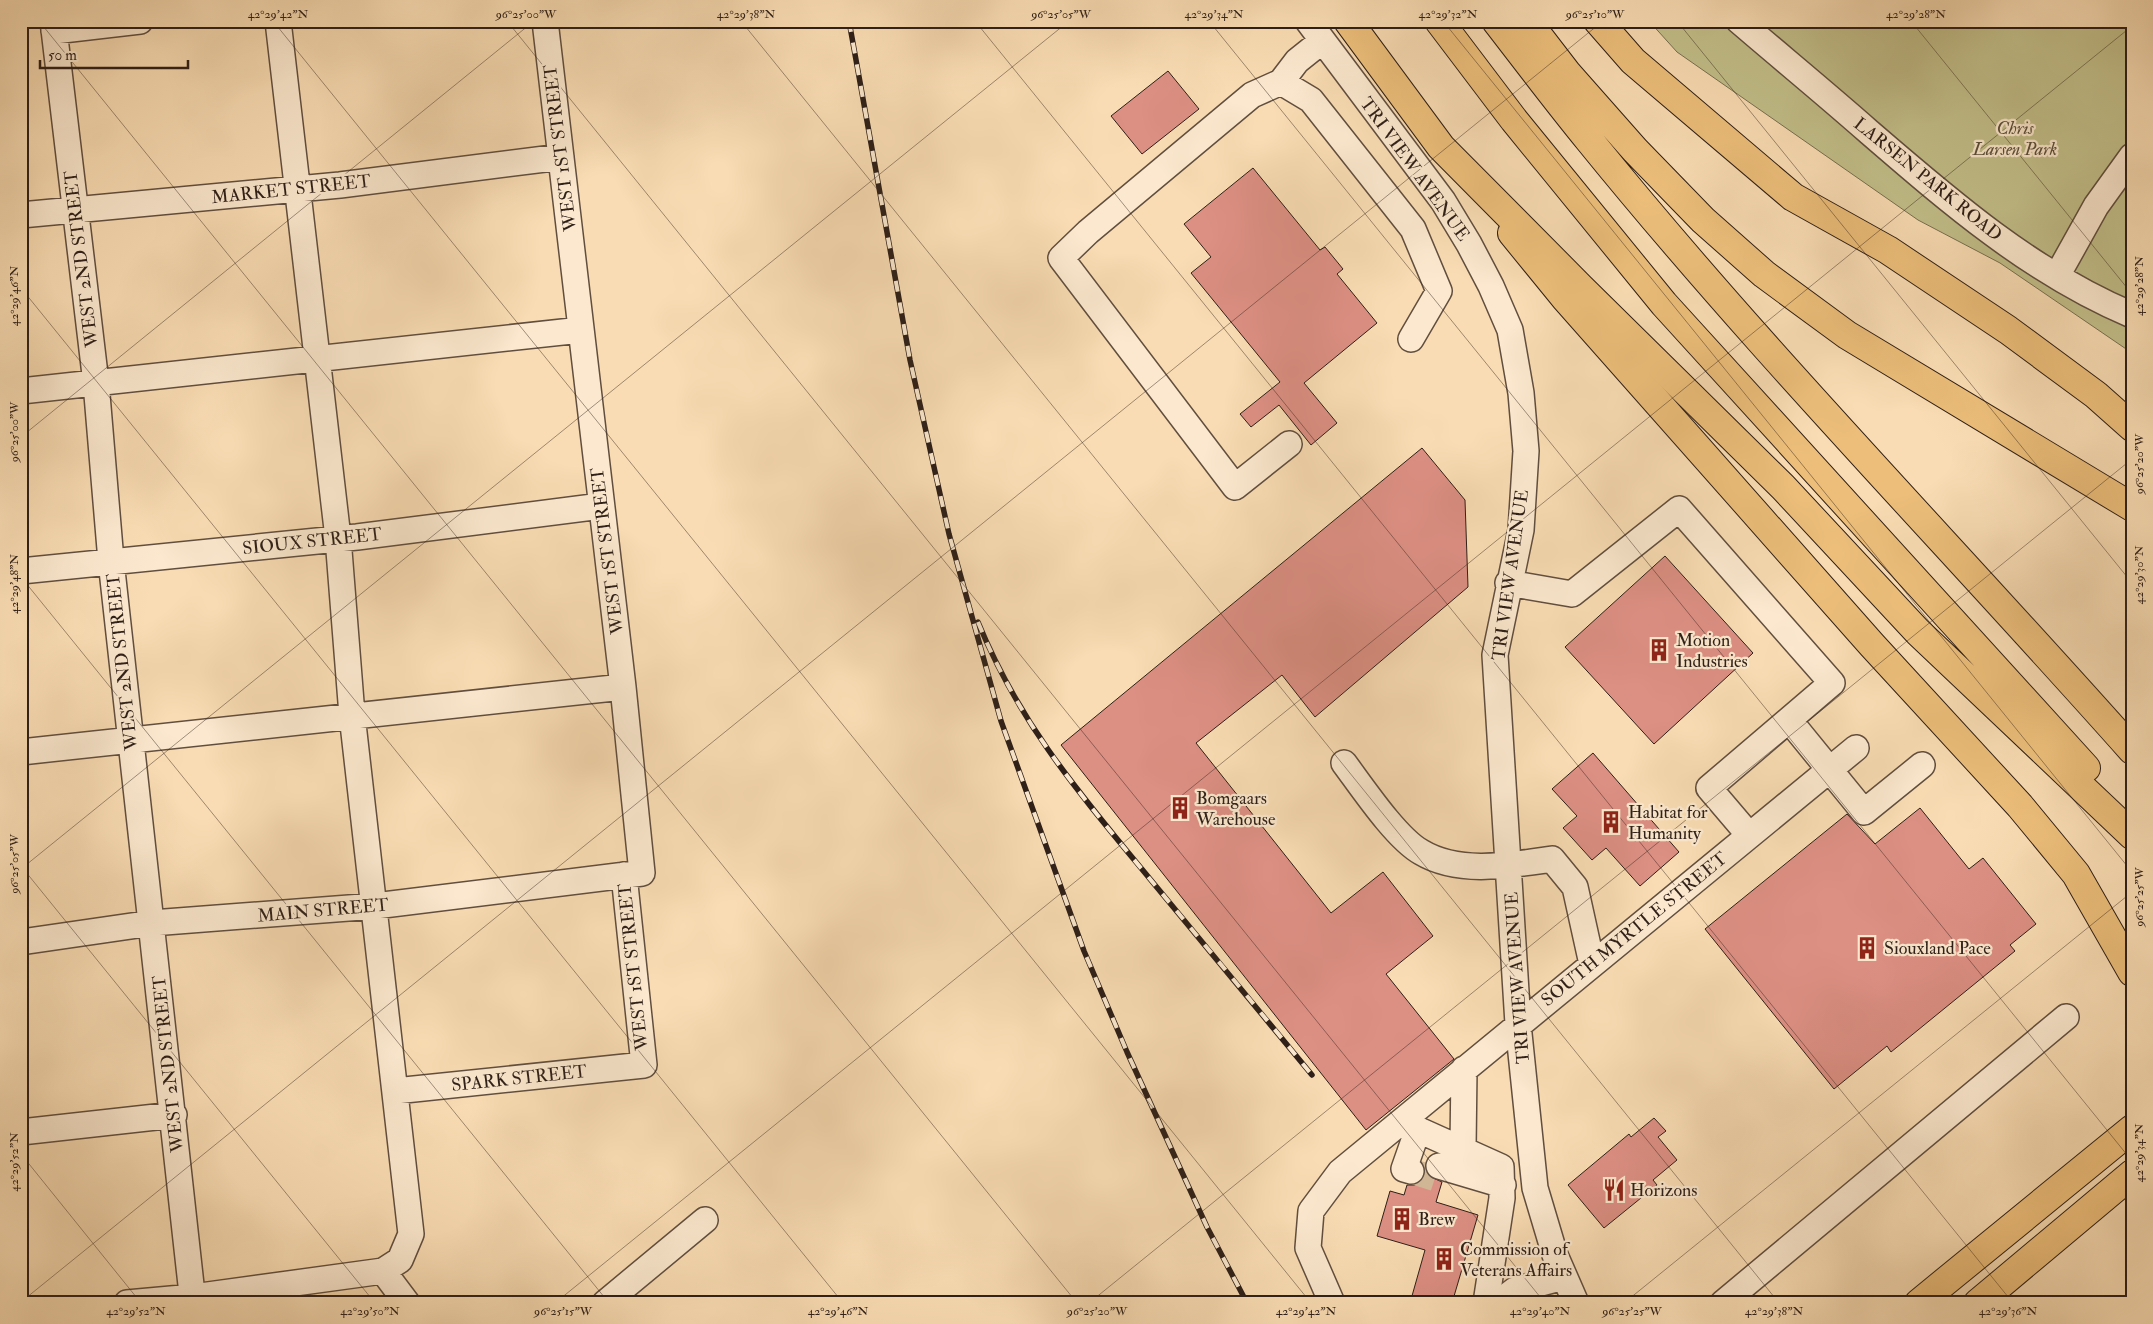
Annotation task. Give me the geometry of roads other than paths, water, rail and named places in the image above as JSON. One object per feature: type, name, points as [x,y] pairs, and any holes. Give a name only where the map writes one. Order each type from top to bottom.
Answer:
[{"type":"main road","points":[[1348,21],[1441,147],[1565,298],[1872,645],[2020,806],[2076,874],[2132,972]]},
{"type":"main road","points":[[1440,21],[1565,183],[1664,304],[2132,819]]},
{"type":"main road","points":[[1496,21],[1589,140],[1678,245],[1795,378],[2004,606],[2132,750]]},
{"type":"main road","points":[[1527,21],[1567,74],[1635,150],[1703,220],[1764,274],[1848,335],[2132,507]]},
{"type":"main road","points":[[1598,21],[1633,61],[1793,197],[1888,250],[2008,330],[2096,395],[2132,428]]},
{"type":"main road","points":[[1441,147],[1783,487],[1918,632],[2132,835]]},
{"type":"main road","points":[[1919,1303],[2132,1129]]},
{"type":"main road","points":[[1978,1303],[2132,1174]]},
{"type":"street","points":[[54,26],[140,21]]},
{"type":"street","points":[[128,1303],[193,1300],[383,1271],[400,1260],[411,1234],[376,906],[352,715],[338,538],[278,21]]},
{"type":"street","name":"WEST 1ST STREET","points":[[545,21],[623,687],[642,872],[624,875],[644,1065]]},
{"type":"street","name":"TRI VIEW AVENUE","points":[[1308,21],[1443,201],[1487,278],[1510,330],[1521,393],[1526,451],[1521,530],[1508,583],[1496,656],[1518,1024],[1535,1188],[1564,1277],[1576,1303]]},
{"type":"street","name":"LARSEN PARK ROAD","points":[[1739,21],[1970,217],[2031,261],[2082,292],[2132,315]]},
{"type":"street","name":"WEST 2ND STREET","points":[[54,26],[96,383],[111,560],[193,1300]]},
{"type":"street","points":[[1289,444],[1235,487],[1061,258],[1088,232],[1252,95],[1281,82],[1297,61],[1322,41]]},
{"type":"street","points":[[1281,82],[1311,100],[1413,229],[1439,291],[1411,339]]},
{"type":"street","points":[[2057,276],[2096,206],[2132,156]]},
{"type":"street","name":"MARKET STREET","points":[[21,215],[349,184],[561,157]]},
{"type":"street","points":[[21,391],[317,357],[581,330]]},
{"type":"street","name":"SIOUX STREET","points":[[21,571],[111,560],[338,538],[601,506]]},
{"type":"street","points":[[1508,583],[1572,594],[1679,509],[1832,684],[1709,788],[1749,835]]},
{"type":"street","points":[[21,752],[623,687]]},
{"type":"street","points":[[1789,720],[1864,812],[1922,765]]},
{"type":"street","name":"SOUTH MYRTLE STREET","points":[[1332,1303],[1308,1248],[1311,1211],[1340,1172],[1409,1125],[1464,1069],[1856,748]]},
{"type":"street","points":[[1344,763],[1393,825],[1420,852],[1452,864],[1509,866],[1552,858],[1575,887],[1592,964]]},
{"type":"street","name":"MAIN STREET","points":[[21,942],[152,924],[376,906],[624,875]]},
{"type":"street","points":[[1723,1303],[2066,1016]]},
{"type":"street","name":"SPARK STREET","points":[[395,1091],[644,1065]]},
{"type":"street","points":[[1463,1148],[1464,1069]]},
{"type":"street","points":[[21,1132],[174,1115]]},
{"type":"street","points":[[1409,1125],[1463,1148],[1501,1167],[1502,1192],[1486,1303]]},
{"type":"street","points":[[1409,1125],[1425,1167],[1502,1192]]},
{"type":"street","points":[[605,1303],[705,1220]]},
{"type":"street","points":[[383,1271],[407,1303]]},
{"type":"street","points":[[1498,1303],[1515,1290],[1564,1277]]},
{"type":"tunnel","points":[[1411,1171],[1442,1181]]},
{"type":"railway","points":[[849,21],[910,360],[949,534],[1001,721],[1084,951],[1127,1052],[1207,1227],[1247,1303]]},
{"type":"railway","points":[[978,622],[1013,694],[1032,726],[1076,787],[1312,1075]]},
{"type":"place","name":"Motion Industries","points":[[1659,650]]},
{"type":"place","name":"Bomgaars Warehouse","points":[[1180,808]]},
{"type":"place","name":"Habitat for Humanity","points":[[1611,822]]},
{"type":"place","name":"Siouxland Pace","points":[[1867,948]]},
{"type":"place","name":"Horizons","points":[[1614,1190]]},
{"type":"place","name":"Brew","points":[[1402,1219]]},
{"type":"place","name":"Commission of Veterans Affairs","points":[[1444,1259]]},
{"type":"park label","name":"Chris Larsen Park","points":[[2015,138]]}]
